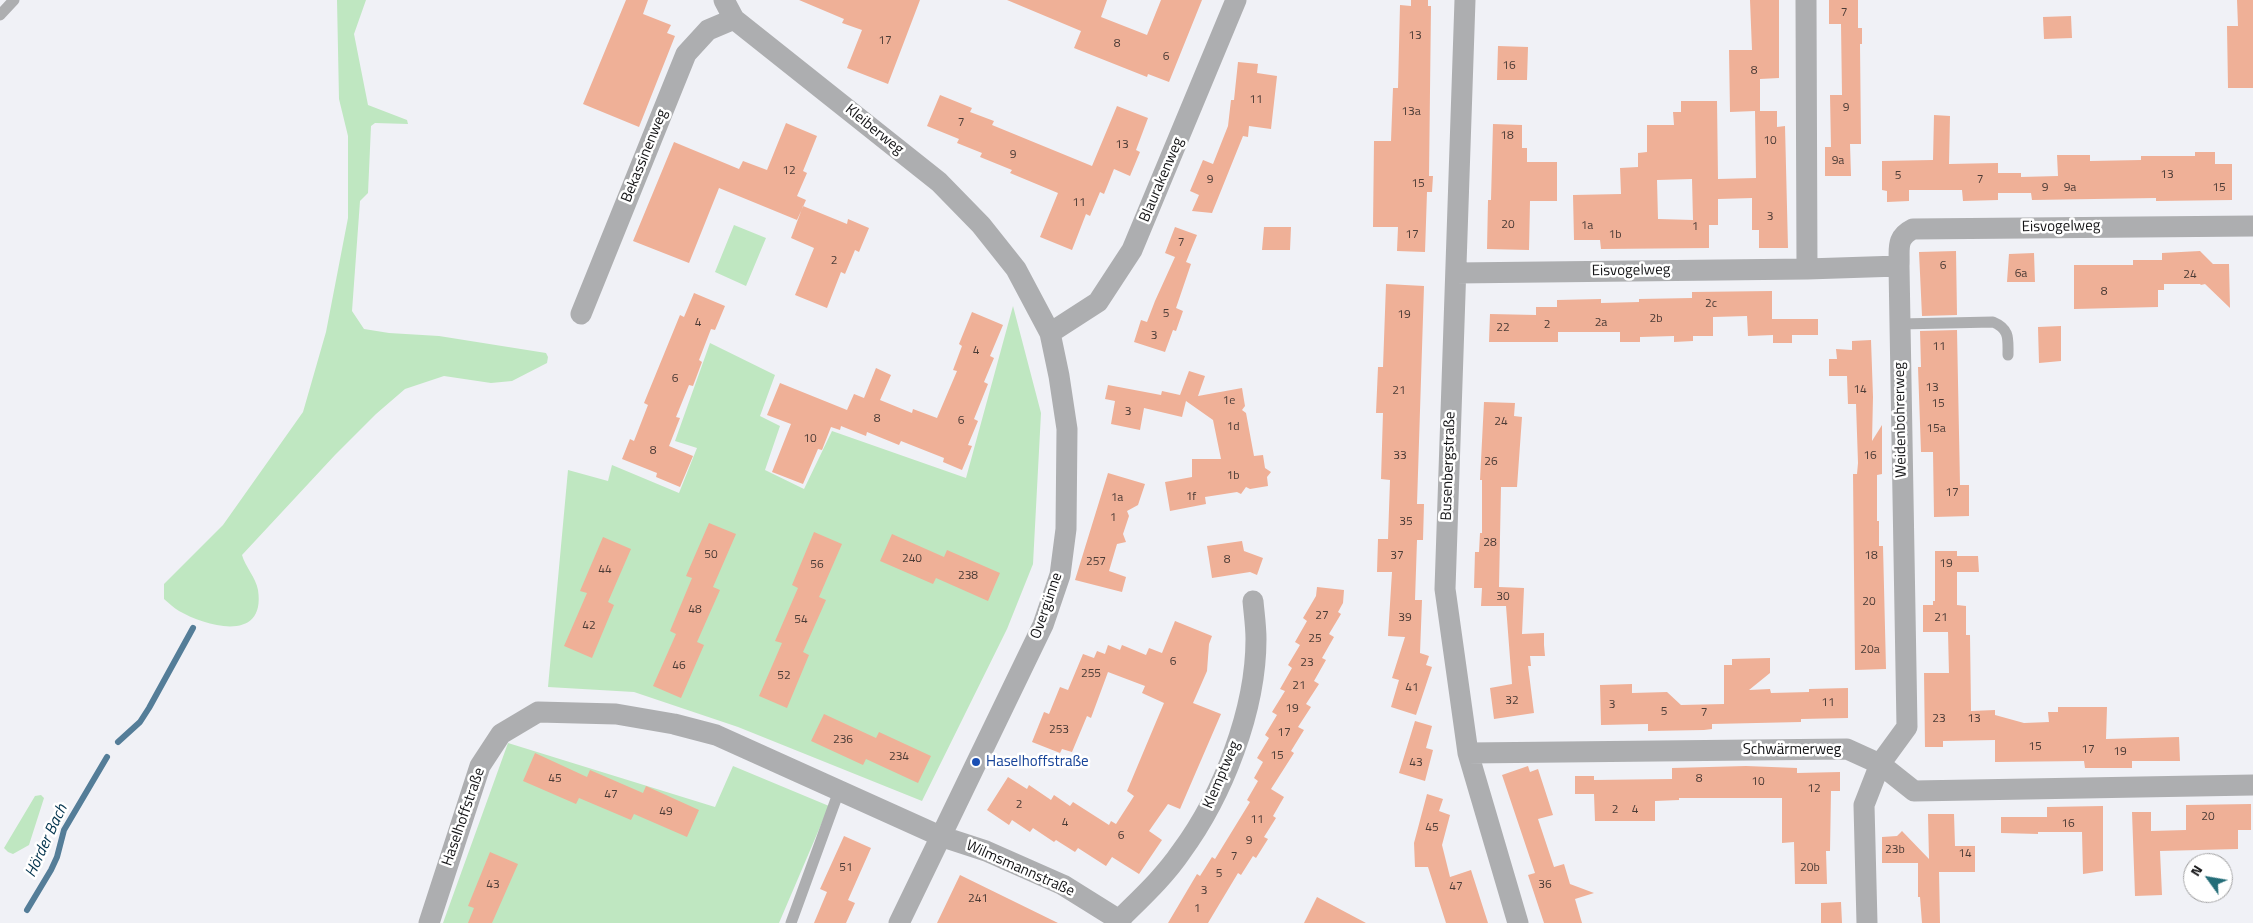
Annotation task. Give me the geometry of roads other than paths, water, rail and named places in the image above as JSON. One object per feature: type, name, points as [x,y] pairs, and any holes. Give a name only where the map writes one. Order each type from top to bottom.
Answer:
[{"type":"street","name":"Kleiberweg","points":[[724,0],[734,19],[939,182],[981,225],[1016,269]]},
{"type":"street","name":"Blaurakenweg","points":[[1050,333],[1098,302],[1132,250],[1236,0]]},
{"type":"street","name":"Busenbergstraße","points":[[1465,0],[1445,589],[1468,753],[1518,923]]},
{"type":"street","points":[[1806,0],[1807,269],[1899,266]]},
{"type":"street","name":"Bekassinenweg","points":[[581,314],[686,54],[708,30],[734,19]]},
{"type":"street","name":"Eisvogelweg","points":[[1899,266],[1900,240],[1905,233],[1913,229],[2253,226]]},
{"type":"street","name":"Weidenbohrerweg","points":[[1867,923],[1864,805],[1880,764],[1907,727],[1899,266]]},
{"type":"street","name":"Overgünne","points":[[899,923],[1039,634],[1060,575],[1066,529],[1067,429],[1050,333],[1016,269]]},
{"type":"street","name":"Eisvogelweg","points":[[1456,273],[1807,269]]},
{"type":"street","name":"Klemptweg","points":[[1120,921],[1180,853],[1204,818],[1218,787],[1237,740],[1250,692],[1256,640],[1254,600]]},
{"type":"street","name":"Haselhoffstraße","points":[[429,923],[480,766],[501,734],[538,712],[616,714],[674,724],[716,736],[940,836]]},
{"type":"street","name":"Schwärmerweg","points":[[1468,753],[1847,749],[1880,764],[1914,791],[2253,785]]},
{"type":"street","name":"Wilmsmannstraße","points":[[940,836],[986,850],[1063,885],[1120,921]]},
{"type":"lane","points":[[0,15],[14,0]]},
{"type":"lane","points":[[1900,324],[1993,322],[2006,328],[2008,333],[2008,355]]},
{"type":"lane","points":[[791,923],[839,791]]},
{"type":"waterway","name":"Hörder Bach","points":[[118,742],[140,722],[193,628]]},
{"type":"waterway","name":"Hörder Bach","points":[[27,910],[51,870],[57,857],[64,830],[107,757]]},
{"type":"place","name":"Haselhoffstraße","points":[[976,762]]}]
